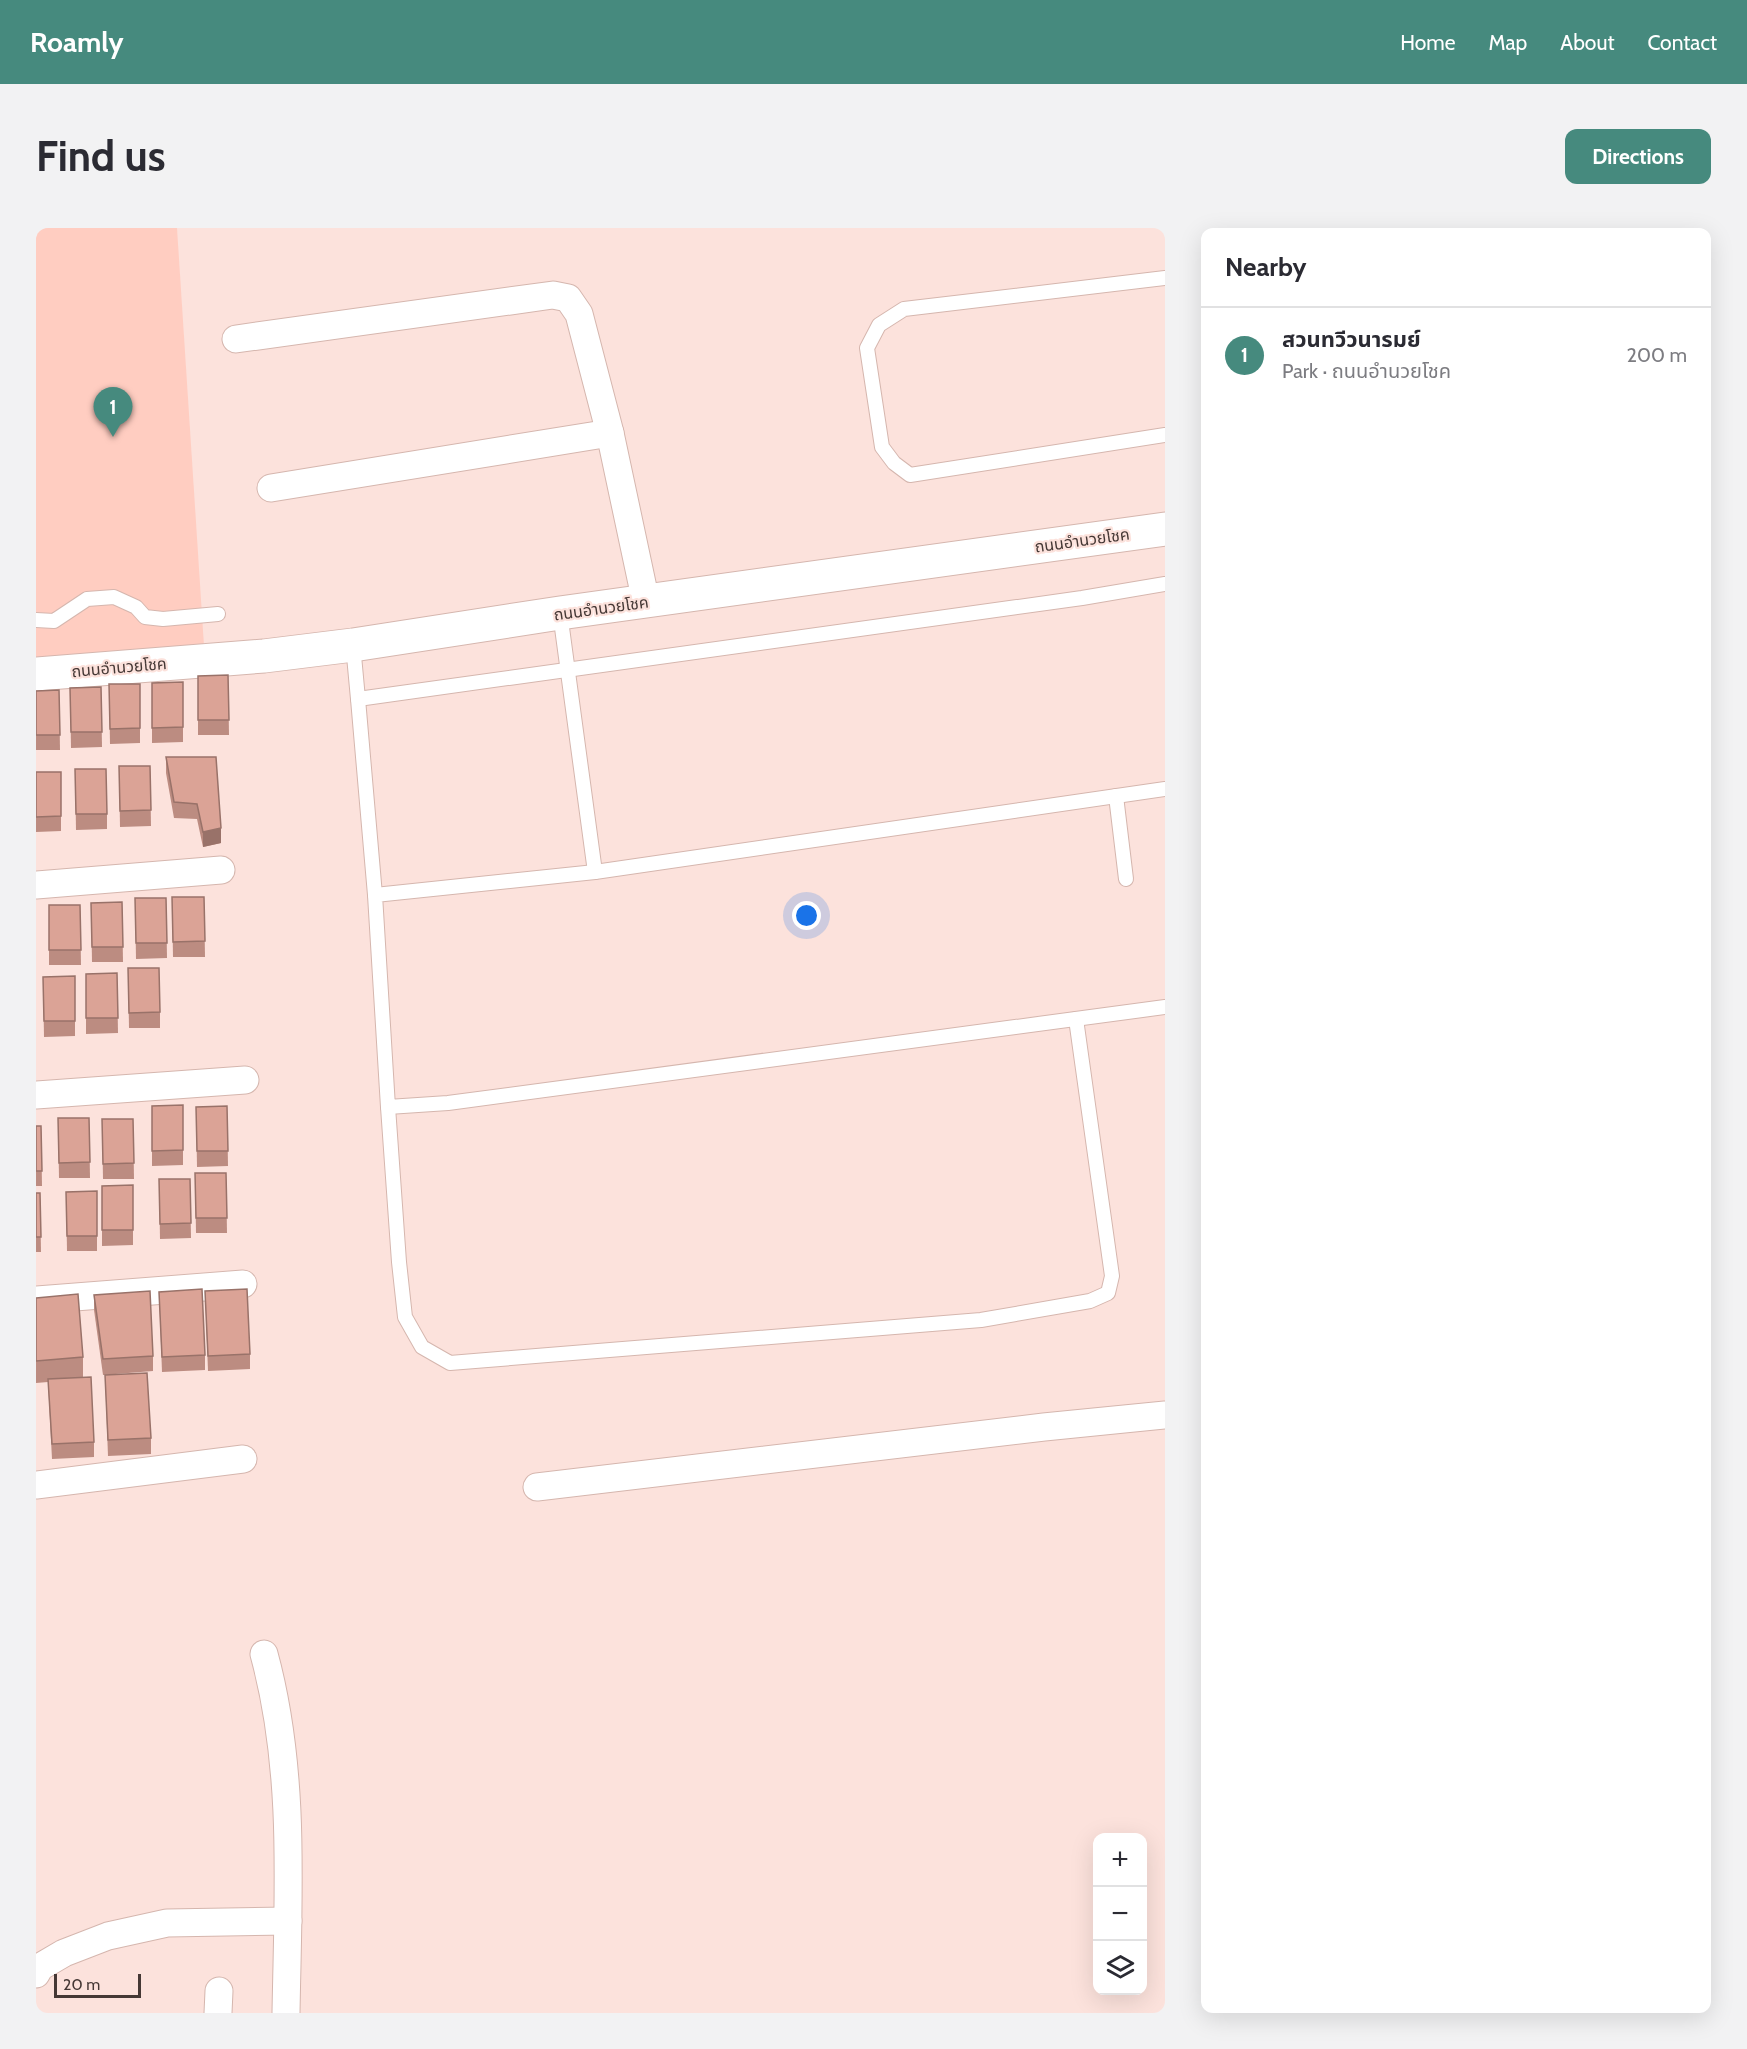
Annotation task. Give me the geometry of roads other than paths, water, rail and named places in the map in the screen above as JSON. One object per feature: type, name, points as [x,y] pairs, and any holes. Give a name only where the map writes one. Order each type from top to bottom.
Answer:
[{"type":"street","points":[[236,339],[553,295],[568,298],[579,314],[610,433],[646,602]]},
{"type":"street","points":[[271,488],[610,433]]},
{"type":"street","name":"ถนนอำนวยโชค","points":[[36,674],[264,656],[353,645],[560,613],[1165,529]]},
{"type":"street","points":[[36,885],[221,870]]},
{"type":"street","points":[[36,1095],[245,1080]]},
{"type":"street","points":[[36,1300],[243,1284]]},
{"type":"street","points":[[537,1487],[1044,1427],[1165,1415]]},
{"type":"street","points":[[36,1485],[243,1459]]},
{"type":"street","points":[[264,1654],[274,1692],[287,1788],[286,2013]]},
{"type":"street","points":[[36,1974],[40,1967],[64,1953],[97,1940],[167,1923],[288,1921]]},
{"type":"lane","points":[[1165,278],[904,309],[879,324],[867,348],[882,447],[894,463],[910,475],[1165,435]]},
{"type":"lane","points":[[358,699],[1082,598],[1165,584]]},
{"type":"lane","points":[[36,620],[54,621],[87,600],[114,597],[136,607],[145,617],[163,619],[218,614]]},
{"type":"lane","points":[[560,613],[595,872]]},
{"type":"lane","points":[[353,645],[375,895],[399,1262],[405,1317],[422,1347],[450,1363],[981,1320],[1090,1301],[1108,1293],[1112,1276],[1076,1019]]},
{"type":"lane","points":[[375,895],[595,872],[1165,789]]},
{"type":"lane","points":[[1116,796],[1126,879]]},
{"type":"lane","points":[[388,1107],[448,1103],[1165,1007]]},
{"type":"place","name":"สวนทวีวนารมย์","points":[[113,437]]}]
